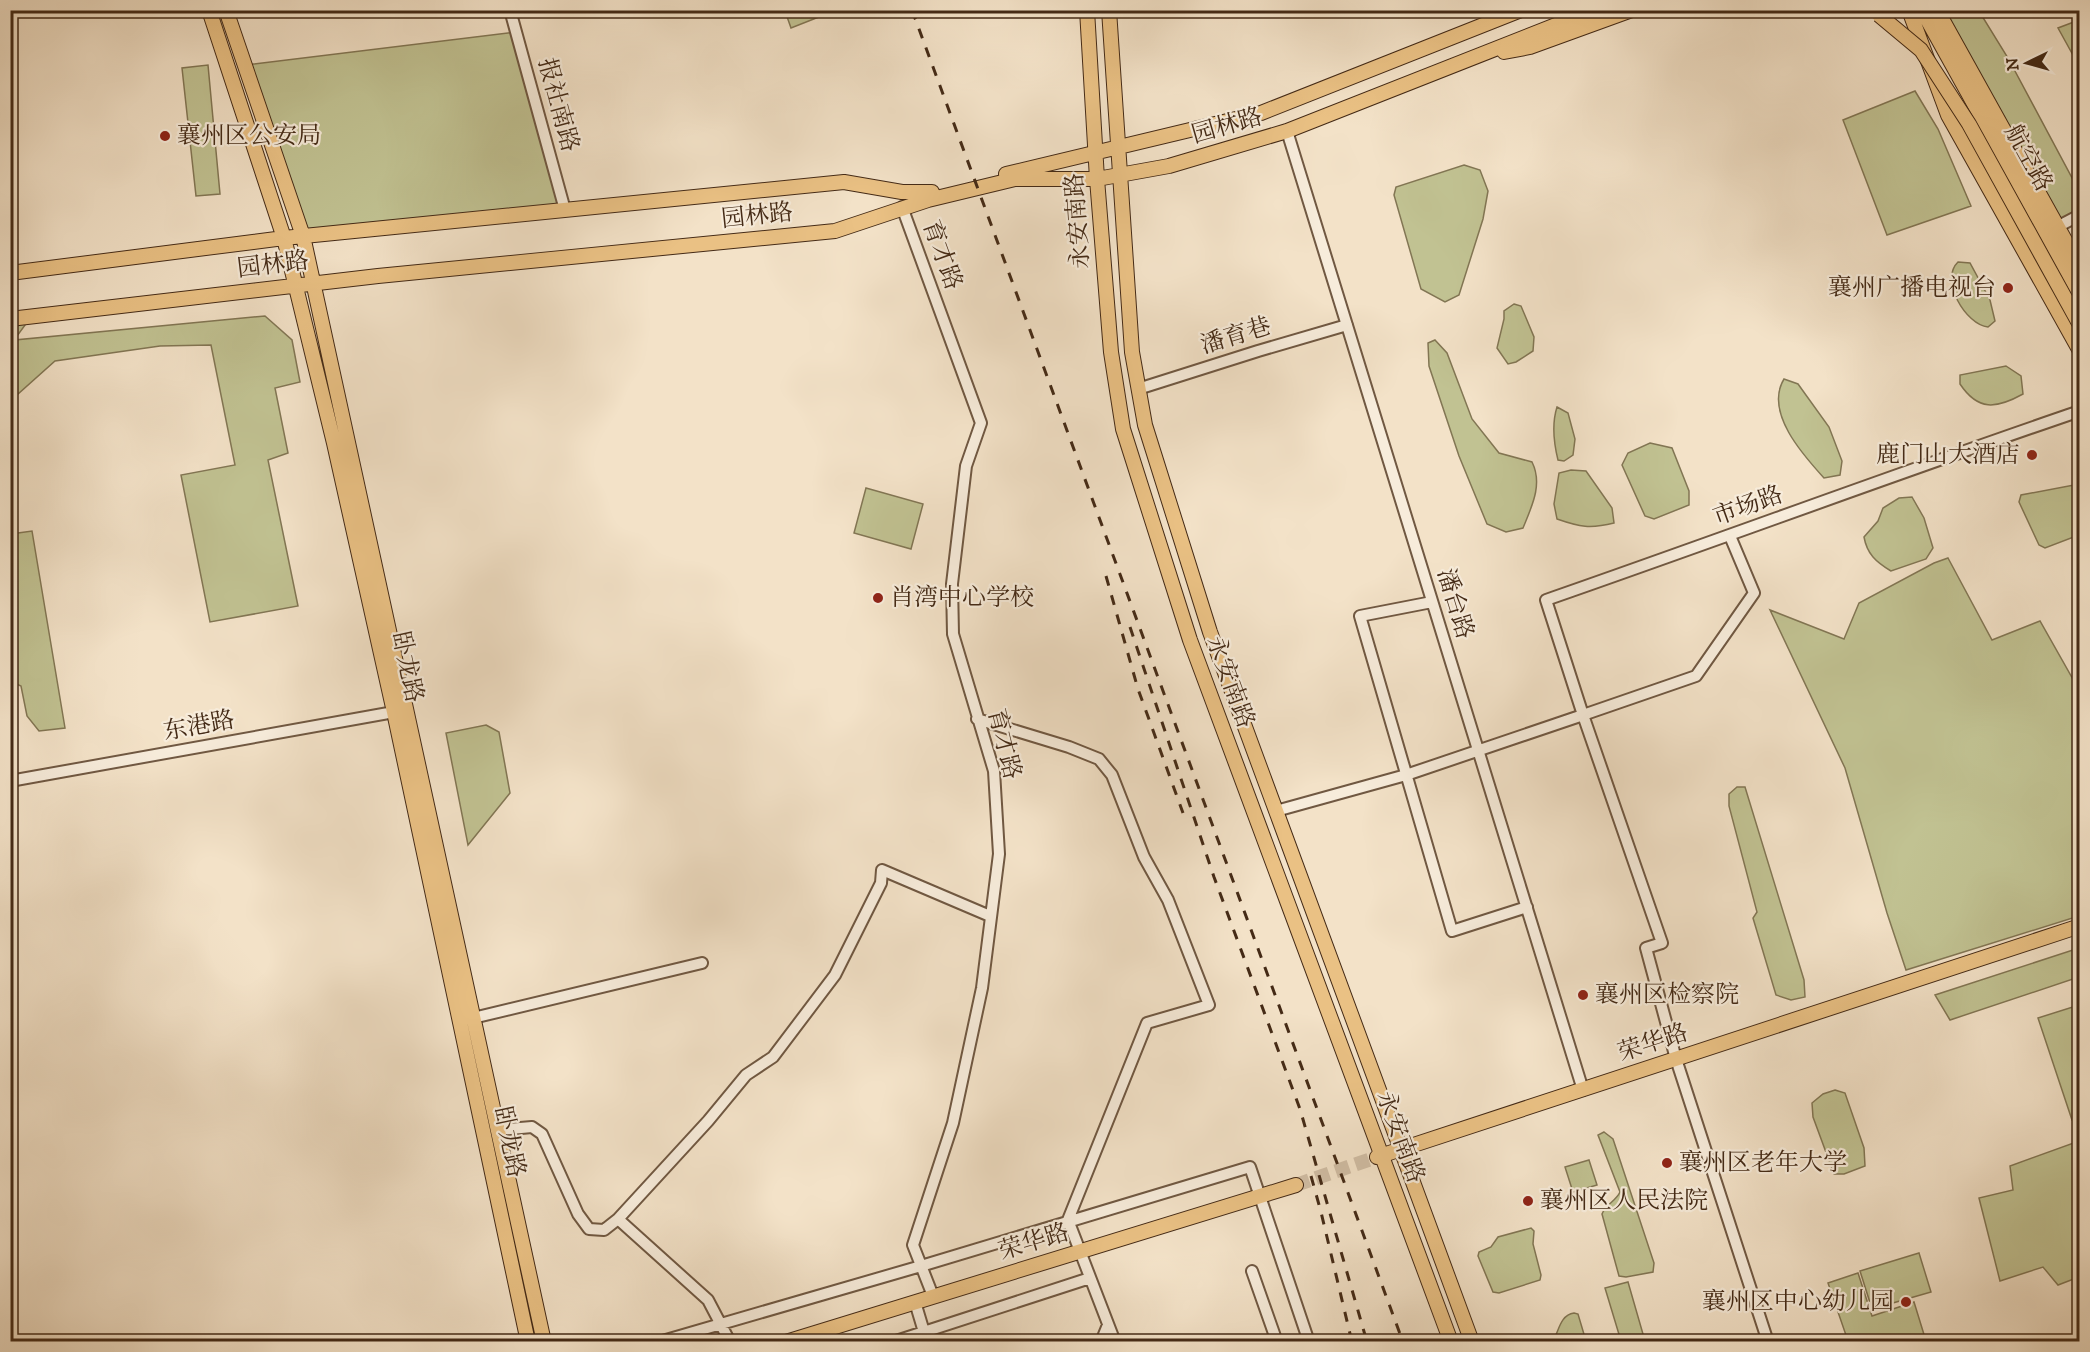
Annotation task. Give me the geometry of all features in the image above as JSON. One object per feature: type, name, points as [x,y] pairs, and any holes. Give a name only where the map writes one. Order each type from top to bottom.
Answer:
[{"type":"main road","name":"卧龙路","points":[[209,10],[284,238],[296,285],[351,516],[528,1341]]},
{"type":"main road","name":"卧龙路","points":[[226,10],[303,236],[544,1341]]},
{"type":"main road","name":"永安南路","points":[[1087,10],[1097,179],[1111,352],[1123,429],[1190,640],[1380,1156],[1451,1341]]},
{"type":"main road","name":"永安南路","points":[[1109,10],[1132,352],[1145,425],[1210,632],[1472,1341]]},
{"type":"main road","name":"园林路","points":[[1477,28],[1488,16],[1499,10]]},
{"type":"main road","name":"园林路","points":[[10,273],[284,238],[844,182],[902,192],[927,193],[1096,152],[1119,149],[1261,113],[1521,10]]},
{"type":"main road","name":"园林路","points":[[10,319],[314,283],[835,231],[902,207],[1015,179],[1097,179],[1169,166],[1287,131],[1594,10]]},
{"type":"main road","name":"园林路","points":[[1484,54],[1530,47],[1632,10]]},
{"type":"main road","points":[[1872,10],[1922,50],[1969,124],[2079,325]]},
{"type":"main road","points":[[1909,10],[1948,115],[2079,351]]},
{"type":"main road","name":"航空路","points":[[1922,10],[2079,295]]},
{"type":"main road","name":"航空路","points":[[1937,10],[2079,267]]},
{"type":"main road","name":"荣华路","points":[[1380,1156],[2079,926]]},
{"type":"main road","name":"荣华路","points":[[786,1341],[1296,1185]]},
{"type":"street","name":"报社南路","points":[[510,10],[565,210]]},
{"type":"street","name":"潘台路","points":[[1287,131],[1583,1090]]},
{"type":"street","name":"育才路","points":[[902,207],[981,423],[966,466],[952,584],[953,634],[994,771],[999,854],[982,988],[953,1123],[913,1245],[933,1296]]},
{"type":"street","points":[[2057,227],[2079,215]]},
{"type":"street","name":"潘育巷","points":[[1138,389],[1347,325]]},
{"type":"street","name":"市场路","points":[[1583,716],[1546,600],[1730,536],[1939,458],[2079,411]]},
{"type":"street","points":[[1276,811],[1406,775],[1478,752],[1696,676],[1754,593],[1730,536]]},
{"type":"street","points":[[1432,602],[1360,615],[1452,931],[1527,907]]},
{"type":"street","name":"东港路","points":[[10,781],[394,712]]},
{"type":"street","points":[[1583,716],[1662,943],[1646,948],[1676,1059],[1768,1341]]},
{"type":"street","points":[[977,719],[1069,747],[1099,759],[1112,775],[1144,856],[1168,900],[1209,1005],[1147,1023],[1068,1220],[1114,1341]]},
{"type":"street","points":[[498,1130],[532,1126],[542,1134],[578,1214],[589,1229],[604,1230],[618,1220],[747,1075],[773,1057],[835,975],[881,883],[882,870],[990,916]]},
{"type":"street","points":[[473,1018],[702,963]]},
{"type":"street","points":[[659,1341],[921,1266],[1250,1167],[1309,1341]]},
{"type":"street","points":[[618,1220],[708,1300],[730,1341]]},
{"type":"street","points":[[1252,1271],[1277,1341]]},
{"type":"street","points":[[893,1341],[926,1337],[1090,1278]]},
{"type":"street","points":[[915,1302],[926,1337]]},
{"type":"street","points":[[1101,1341],[1108,1325]]},
{"type":"green space","points":[[785,11],[834,11],[791,28]]},
{"type":"green space","points":[[1937,11],[1979,11],[2008,58],[2079,191],[2079,215],[2057,227]]},
{"type":"green space","points":[[2080,20],[2079,66],[2058,28]]},
{"type":"green space","points":[[516,32],[565,210],[303,236],[245,65]]},
{"type":"green space","points":[[208,65],[220,194],[196,196],[182,68]]},
{"type":"green space","points":[[1915,91],[1938,129],[1971,206],[1887,235],[1843,120]]},
{"type":"green space","points":[[1464,165],[1480,170],[1488,191],[1483,219],[1459,295],[1445,302],[1421,289],[1394,195],[1396,187]]},
{"type":"green space","points":[[1958,262],[1970,263],[1990,300],[1995,321],[1988,327],[1971,319],[1953,290],[1953,270]]},
{"type":"green space","points":[[1514,304],[1521,306],[1534,337],[1533,351],[1516,362],[1508,364],[1497,348],[1504,311]]},
{"type":"green space","points":[[265,316],[292,340],[300,382],[275,388],[288,453],[268,460],[298,606],[210,622],[181,475],[235,465],[211,345],[160,346],[55,361],[18,394],[11,395],[10,319],[31,317],[14,340]]},
{"type":"green space","points":[[1435,340],[1447,353],[1472,419],[1499,453],[1532,462],[1536,478],[1535,495],[1523,528],[1506,532],[1487,524],[1459,456],[1429,366],[1428,343]]},
{"type":"green space","points":[[2006,366],[2021,376],[2023,394],[2004,403],[1988,405],[1981,403],[1967,393],[1960,384],[1960,375]]},
{"type":"green space","points":[[1784,379],[1798,384],[1829,427],[1842,461],[1840,475],[1824,478],[1789,432],[1782,419],[1779,405],[1779,392]]},
{"type":"green space","points":[[1557,407],[1568,413],[1575,439],[1573,455],[1564,461],[1558,460],[1555,447],[1554,427]]},
{"type":"green space","points":[[1650,443],[1672,448],[1689,491],[1689,505],[1654,519],[1645,516],[1622,465],[1628,453]]},
{"type":"green space","points":[[1571,470],[1586,471],[1612,508],[1614,523],[1585,526],[1557,519],[1554,504],[1559,473]]},
{"type":"green space","points":[[2079,486],[2079,535],[2045,548],[2039,545],[2019,502],[2021,495]]},
{"type":"green space","points":[[866,488],[923,504],[911,549],[854,533]]},
{"type":"green space","points":[[1912,497],[1924,518],[1933,548],[1926,559],[1891,571],[1873,557],[1864,537],[1878,521],[1883,508],[1899,498]]},
{"type":"green space","points":[[32,531],[65,728],[39,731],[27,716],[21,686],[10,681],[11,534]]},
{"type":"green space","points":[[1948,558],[1992,640],[2040,621],[2079,690],[2079,916],[1906,970],[1845,768],[1770,610],[1844,639],[1859,603],[1934,563]]},
{"type":"green space","points":[[486,725],[499,732],[510,793],[468,845],[446,733]]},
{"type":"green space","points":[[1737,787],[1745,787],[1804,980],[1805,997],[1791,1000],[1776,995],[1753,918],[1757,912],[1729,806],[1729,794]]},
{"type":"green space","points":[[2079,948],[2079,977],[1950,1020],[1935,995]]},
{"type":"green space","points":[[2079,1005],[2079,1117],[2072,1120],[2038,1018]]},
{"type":"green space","points":[[1835,1090],[1845,1093],[1864,1148],[1865,1166],[1844,1174],[1834,1174],[1813,1117],[1812,1103],[1823,1094]]},
{"type":"green space","points":[[1604,1132],[1613,1139],[1654,1263],[1653,1272],[1626,1277],[1619,1276],[1602,1214],[1620,1192],[1598,1135]]},
{"type":"green space","points":[[2079,1141],[2079,1277],[2058,1285],[2043,1267],[2000,1281],[1979,1198],[2013,1190],[2010,1166]]},
{"type":"green space","points":[[1589,1160],[1597,1185],[1573,1192],[1565,1167]]},
{"type":"green space","points":[[1531,1228],[1534,1231],[1533,1244],[1541,1275],[1540,1280],[1499,1293],[1493,1292],[1478,1256],[1479,1252],[1491,1247],[1498,1237]]},
{"type":"green space","points":[[1919,1253],[1931,1292],[1872,1309],[1860,1271]]},
{"type":"green space","points":[[1858,1273],[1872,1316],[1914,1302],[1926,1341],[1848,1341],[1828,1283]]},
{"type":"green space","points":[[1628,1282],[1645,1341],[1621,1341],[1605,1288]]},
{"type":"green space","points":[[1569,1314],[1578,1314],[1586,1341],[1553,1341],[1563,1320]]},
{"type":"tunnel","points":[[1296,1185],[1377,1157]]},
{"type":"railway","points":[[912,10],[1403,1342]]},
{"type":"railway","points":[[1106,576],[1138,689],[1183,813]]},
{"type":"railway","points":[[1130,627],[1214,877],[1300,1109],[1367,1342]]},
{"type":"railway","points":[[1311,1176],[1352,1342]]},
{"type":"place","name":"襄州区公安局","points":[[165,136]]},
{"type":"place","name":"襄州广播电视台","points":[[2008,288]]},
{"type":"place","name":"鹿门山大酒店","points":[[2032,455]]},
{"type":"place","name":"肖湾中心学校","points":[[878,598]]},
{"type":"place","name":"襄州区检察院","points":[[1583,995]]},
{"type":"place","name":"襄州区老年大学","points":[[1667,1163]]},
{"type":"place","name":"襄州区人民法院","points":[[1528,1201]]},
{"type":"place","name":"襄州区中心幼儿园","points":[[1906,1302]]}]
